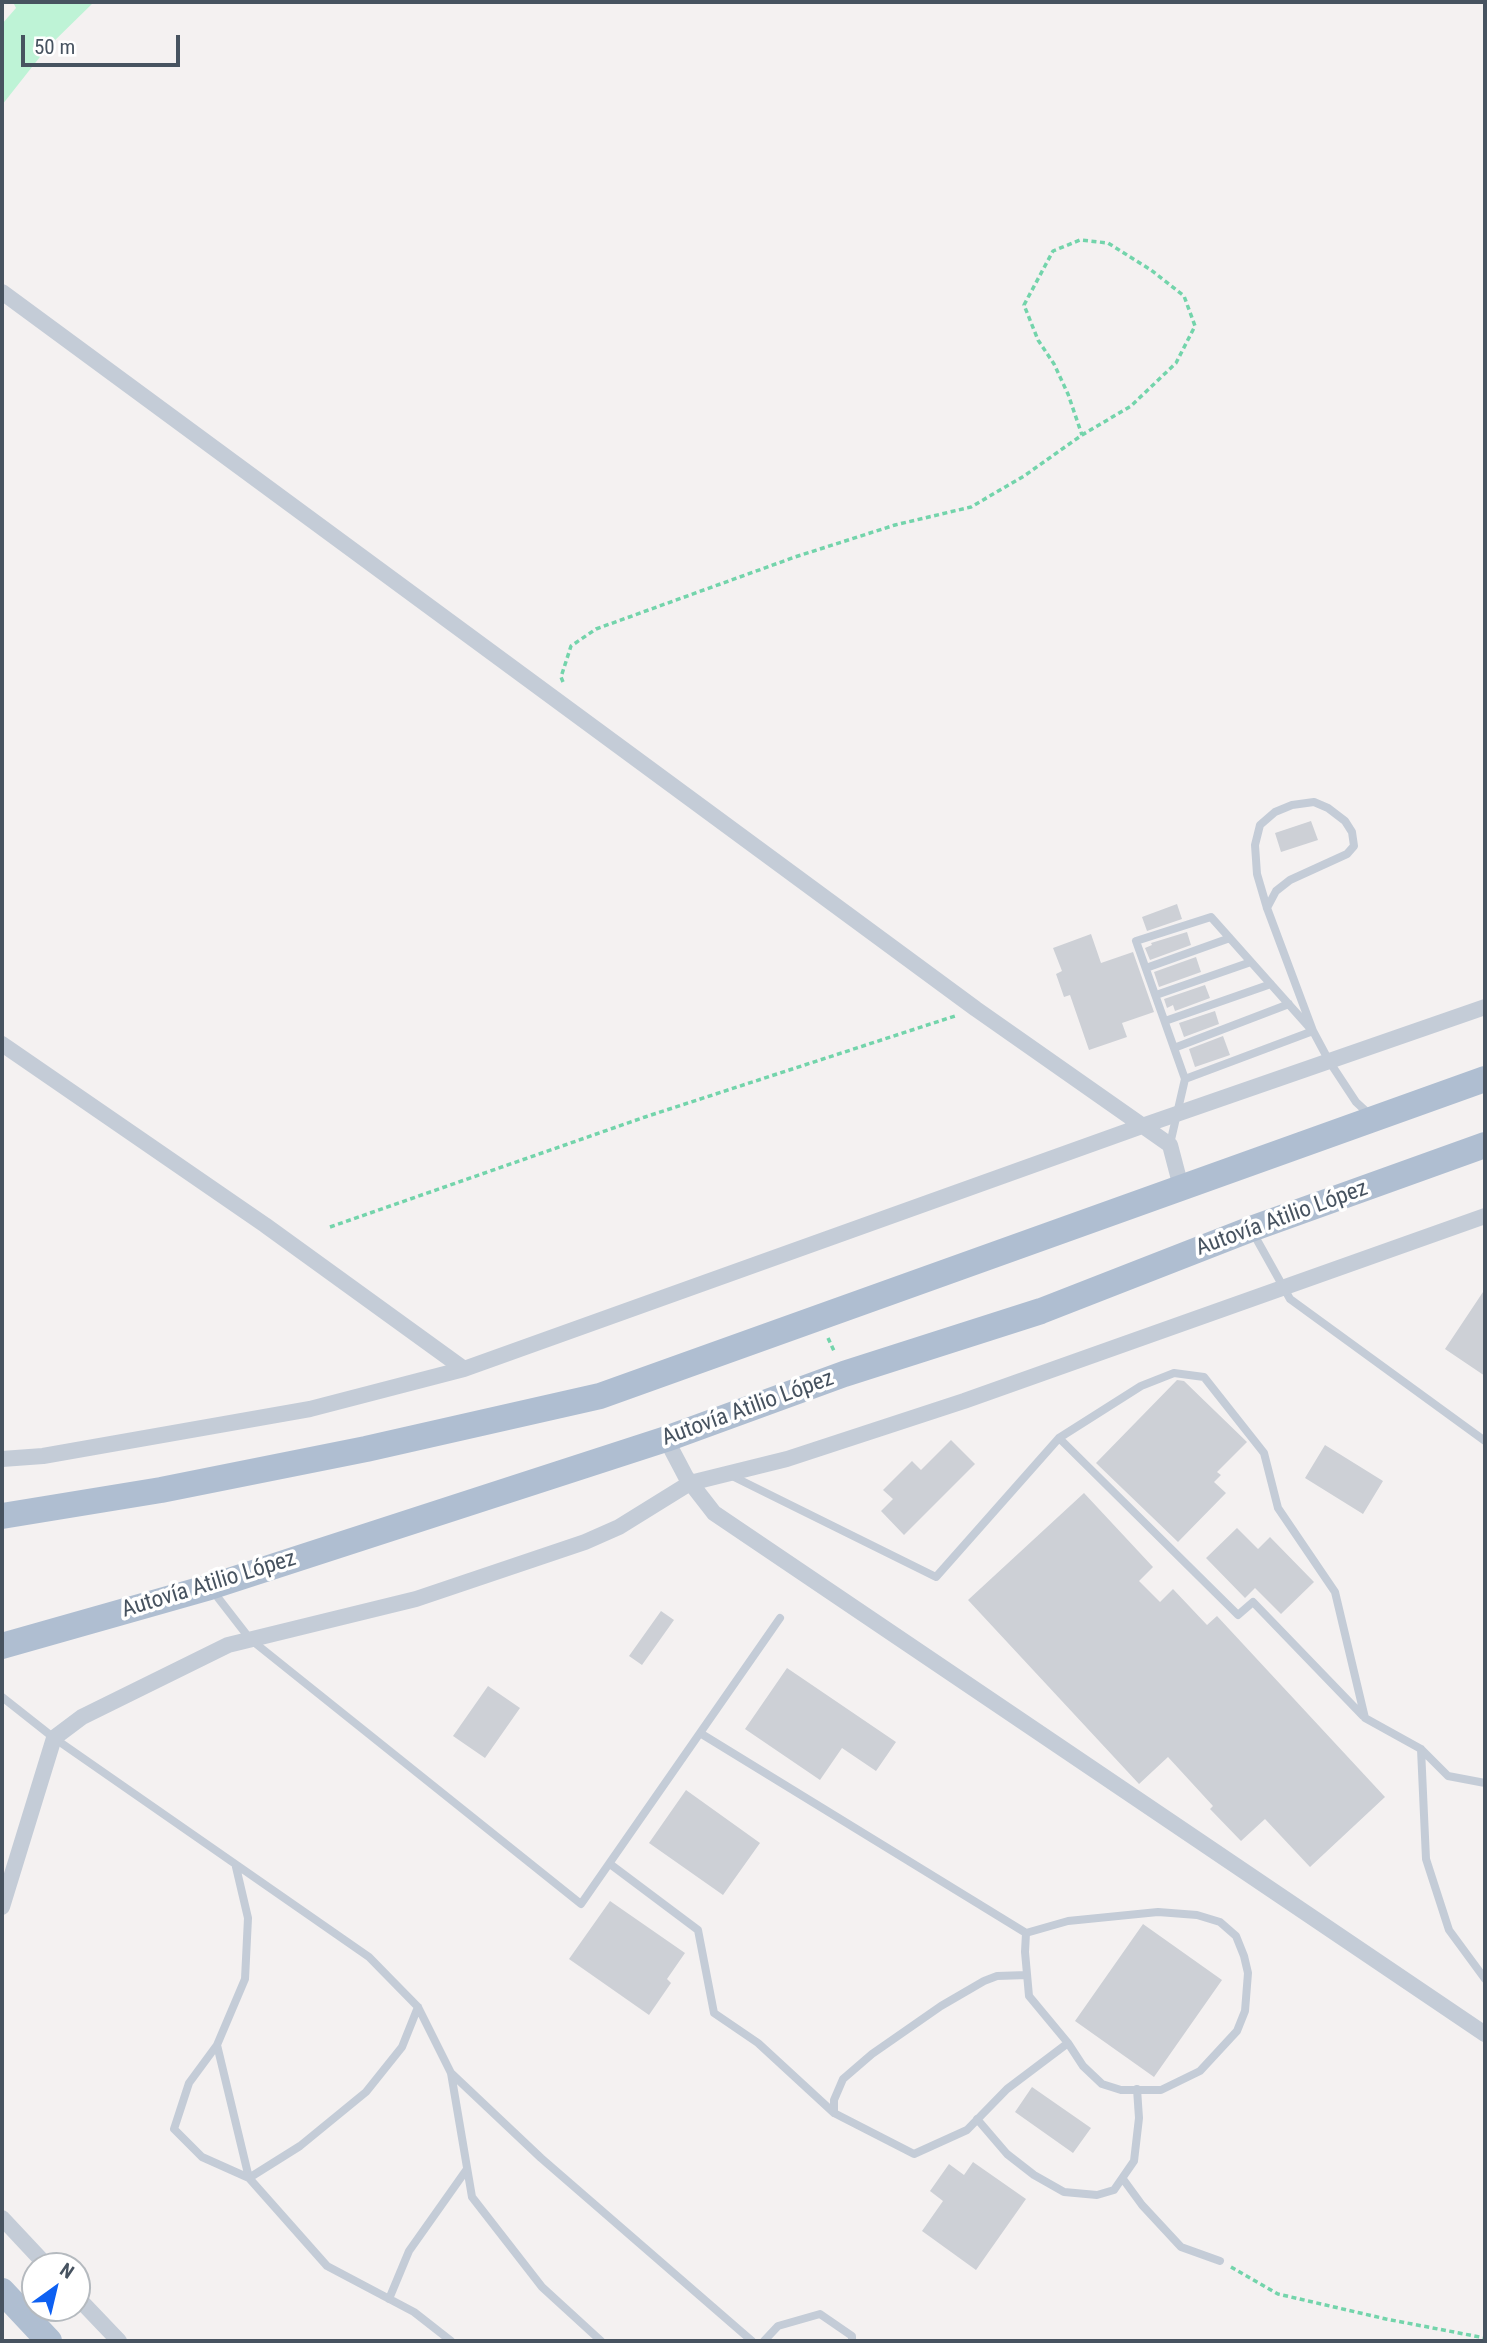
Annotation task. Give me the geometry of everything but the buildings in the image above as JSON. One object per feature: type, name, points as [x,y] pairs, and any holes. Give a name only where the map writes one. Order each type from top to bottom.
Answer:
[{"type":"main road","points":[[2,1516],[174,1488],[366,1449],[600,1396],[1485,1079]]},
{"type":"main road","name":"Autovía Atilio López","points":[[2,1646],[210,1587],[666,1438],[844,1374],[1041,1311],[1251,1229],[1485,1144]]},
{"type":"main road","points":[[2,2291],[49,2341]]},
{"type":"street","points":[[2,292],[976,1009],[1170,1145],[1181,1187]]},
{"type":"street","points":[[2,1459],[43,1456],[310,1409],[464,1369],[1142,1126],[1485,1007]]},
{"type":"street","points":[[2,1044],[199,1178],[464,1369]]},
{"type":"street","points":[[2,1907],[54,1738],[82,1717],[228,1645],[416,1599],[584,1542],[619,1527],[690,1483],[787,1459],[964,1401],[1485,1216]]},
{"type":"street","points":[[666,1438],[690,1483],[714,1513],[1485,2034]]},
{"type":"street","points":[[2,2218],[34,2252]]},
{"type":"street","points":[[91,2312],[118,2341]]},
{"type":"lane","points":[[1268,908],[1276,891],[1290,880],[1347,854],[1354,846],[1352,832],[1345,821],[1328,808],[1314,802],[1292,805],[1275,812],[1260,825],[1255,845],[1257,874],[1268,908],[1313,1031],[1356,1102],[1374,1119]]},
{"type":"lane","points":[[1170,1145],[1185,1079],[1136,941],[1211,917],[1313,1031]]},
{"type":"lane","points":[[1146,968],[1230,938]]},
{"type":"lane","points":[[1156,995],[1251,962]]},
{"type":"lane","points":[[1165,1021],[1271,984]]},
{"type":"lane","points":[[1174,1048],[1289,1004]]},
{"type":"lane","points":[[1185,1079],[1313,1031]]},
{"type":"lane","points":[[1251,1229],[1290,1299],[1485,1441]]},
{"type":"lane","points":[[727,1474],[936,1577],[1059,1438],[1141,1386],[1174,1373],[1204,1377],[1264,1453],[1279,1508],[1335,1592],[1365,1718]]},
{"type":"lane","points":[[1059,1438],[1238,1615],[1252,1602],[1365,1718],[1421,1749],[1448,1776],[1485,1783]]},
{"type":"lane","points":[[210,1587],[250,1639],[581,1903],[780,1618]]},
{"type":"lane","points":[[2,1696],[54,1738],[369,1958],[418,2007],[451,2073],[472,2197],[542,2287],[601,2341]]},
{"type":"lane","points":[[701,1733],[1026,1933],[1068,1921],[1158,1912],[1197,1915],[1220,1922],[1236,1936],[1248,1973],[1245,2011],[1237,2031],[1200,2071],[1161,2090],[1121,2090],[1102,2084],[1083,2066],[1068,2043],[1029,1996],[1026,1933]]},
{"type":"lane","points":[[1421,1749],[1426,1859],[1449,1930],[1485,1979]]},
{"type":"lane","points":[[610,1864],[698,1930],[714,2012],[758,2043],[834,2113],[914,2154],[967,2130],[1007,2089],[1068,2043]]},
{"type":"lane","points":[[236,1867],[248,1918],[245,1979],[217,2045],[189,2083],[174,2129],[202,2157],[250,2178],[327,2266],[414,2312],[451,2341]]},
{"type":"lane","points":[[834,2113],[834,2100],[843,2079],[872,2054],[941,2006],[984,1981],[997,1976],[1027,1975]]},
{"type":"lane","points":[[250,2178],[299,2146],[366,2092],[402,2047],[418,2007]]},
{"type":"lane","points":[[217,2045],[250,2178]]},
{"type":"lane","points":[[451,2073],[541,2158],[752,2341]]},
{"type":"lane","points":[[977,2119],[1007,2154],[1034,2175],[1064,2192],[1097,2196],[1114,2190],[1134,2161],[1139,2118],[1137,2090]]},
{"type":"lane","points":[[388,2299],[409,2251],[467,2169]]},
{"type":"lane","points":[[1123,2179],[1142,2205],[1181,2247],[1220,2261]]},
{"type":"lane","points":[[764,2341],[778,2326],[820,2314],[852,2336],[852,2341]]},
{"type":"path","points":[[580,717],[561,677],[571,646],[596,629],[795,557],[895,525],[971,507],[1131,406],[1149,389],[1175,363],[1195,326],[1184,296],[1151,270],[1108,243],[1080,240],[1053,251],[1024,305],[1038,340],[1055,364],[1082,435]]},
{"type":"path","points":[[330,1227],[645,1117],[976,1009]]},
{"type":"path","points":[[820,1317],[844,1374]]},
{"type":"path","points":[[1220,2261],[1278,2294],[1485,2338]]},
{"type":"green space","points":[[13,2],[94,2],[47,48],[2,105],[2,24],[16,8]]}]
